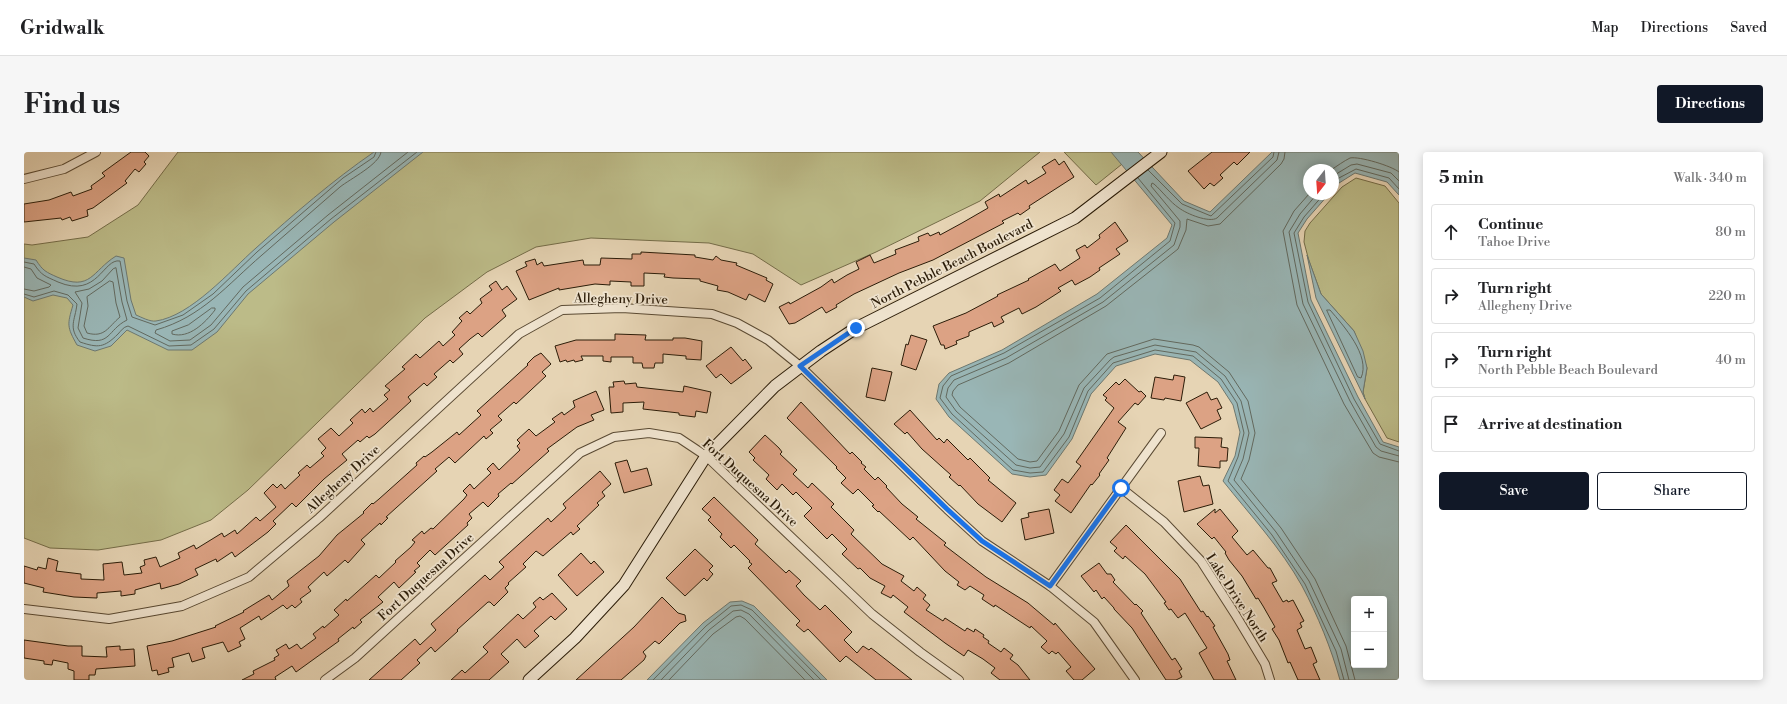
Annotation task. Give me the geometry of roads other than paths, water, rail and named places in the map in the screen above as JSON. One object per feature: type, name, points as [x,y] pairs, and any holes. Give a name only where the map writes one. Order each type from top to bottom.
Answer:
[{"type":"street","points":[[24,179],[64,169],[96,152]]},
{"type":"street","name":"North Pebble Beach Boulevard","points":[[528,680],[574,638],[624,585],[706,456],[775,386],[800,366],[856,328],[1075,218],[1158,155]]},
{"type":"street","name":"Allegheny Drive","points":[[24,609],[109,619],[182,606],[249,577],[319,518],[519,334],[562,310],[622,308],[712,314],[725,318],[768,340],[800,366],[982,541],[1050,586],[1094,622],[1135,680]]},
{"type":"street","name":"Fort Duquesna Drive","points":[[325,680],[355,658],[580,453],[614,437],[649,433],[679,438],[706,456],[872,614],[920,652],[959,680]]},
{"type":"street","points":[[1050,586],[1161,433]]},
{"type":"street","name":"Lake Drive North","points":[[1121,488],[1164,522],[1201,561],[1265,664],[1270,680]]},
{"type":"water","points":[[374,152],[423,152],[334,222],[248,294],[217,332],[192,350],[168,350],[127,330],[111,346],[95,351],[77,345],[69,326],[73,305],[67,298],[53,295],[33,301],[24,297],[24,258],[36,260],[45,271],[50,274],[68,281],[77,282],[90,278],[116,256],[124,258],[131,300],[136,315],[154,321],[169,317],[183,311],[196,302],[299,210],[343,174]]},
{"type":"water","points":[[1111,152],[1138,152],[1184,201],[1210,212],[1272,152],[1399,152],[1399,195],[1387,182],[1355,173],[1339,183],[1339,164],[1303,164],[1303,200],[1324,200],[1307,219],[1298,233],[1311,300],[1358,397],[1383,442],[1399,447],[1399,680],[1340,680],[1324,632],[1294,572],[1265,532],[1223,481],[1235,456],[1240,432],[1233,405],[1218,382],[1190,360],[1155,354],[1116,366],[1091,394],[1072,439],[1046,475],[1030,477],[1012,474],[949,417],[936,399],[939,384],[949,373],[1002,350],[1097,294],[1167,238],[1172,225]]},
{"type":"water","points":[[1307,255],[1321,294],[1354,331],[1363,351],[1367,368],[1363,392],[1365,399],[1316,298]]},
{"type":"water","points":[[742,601],[754,606],[827,680],[647,680],[703,623],[730,602]]}]
